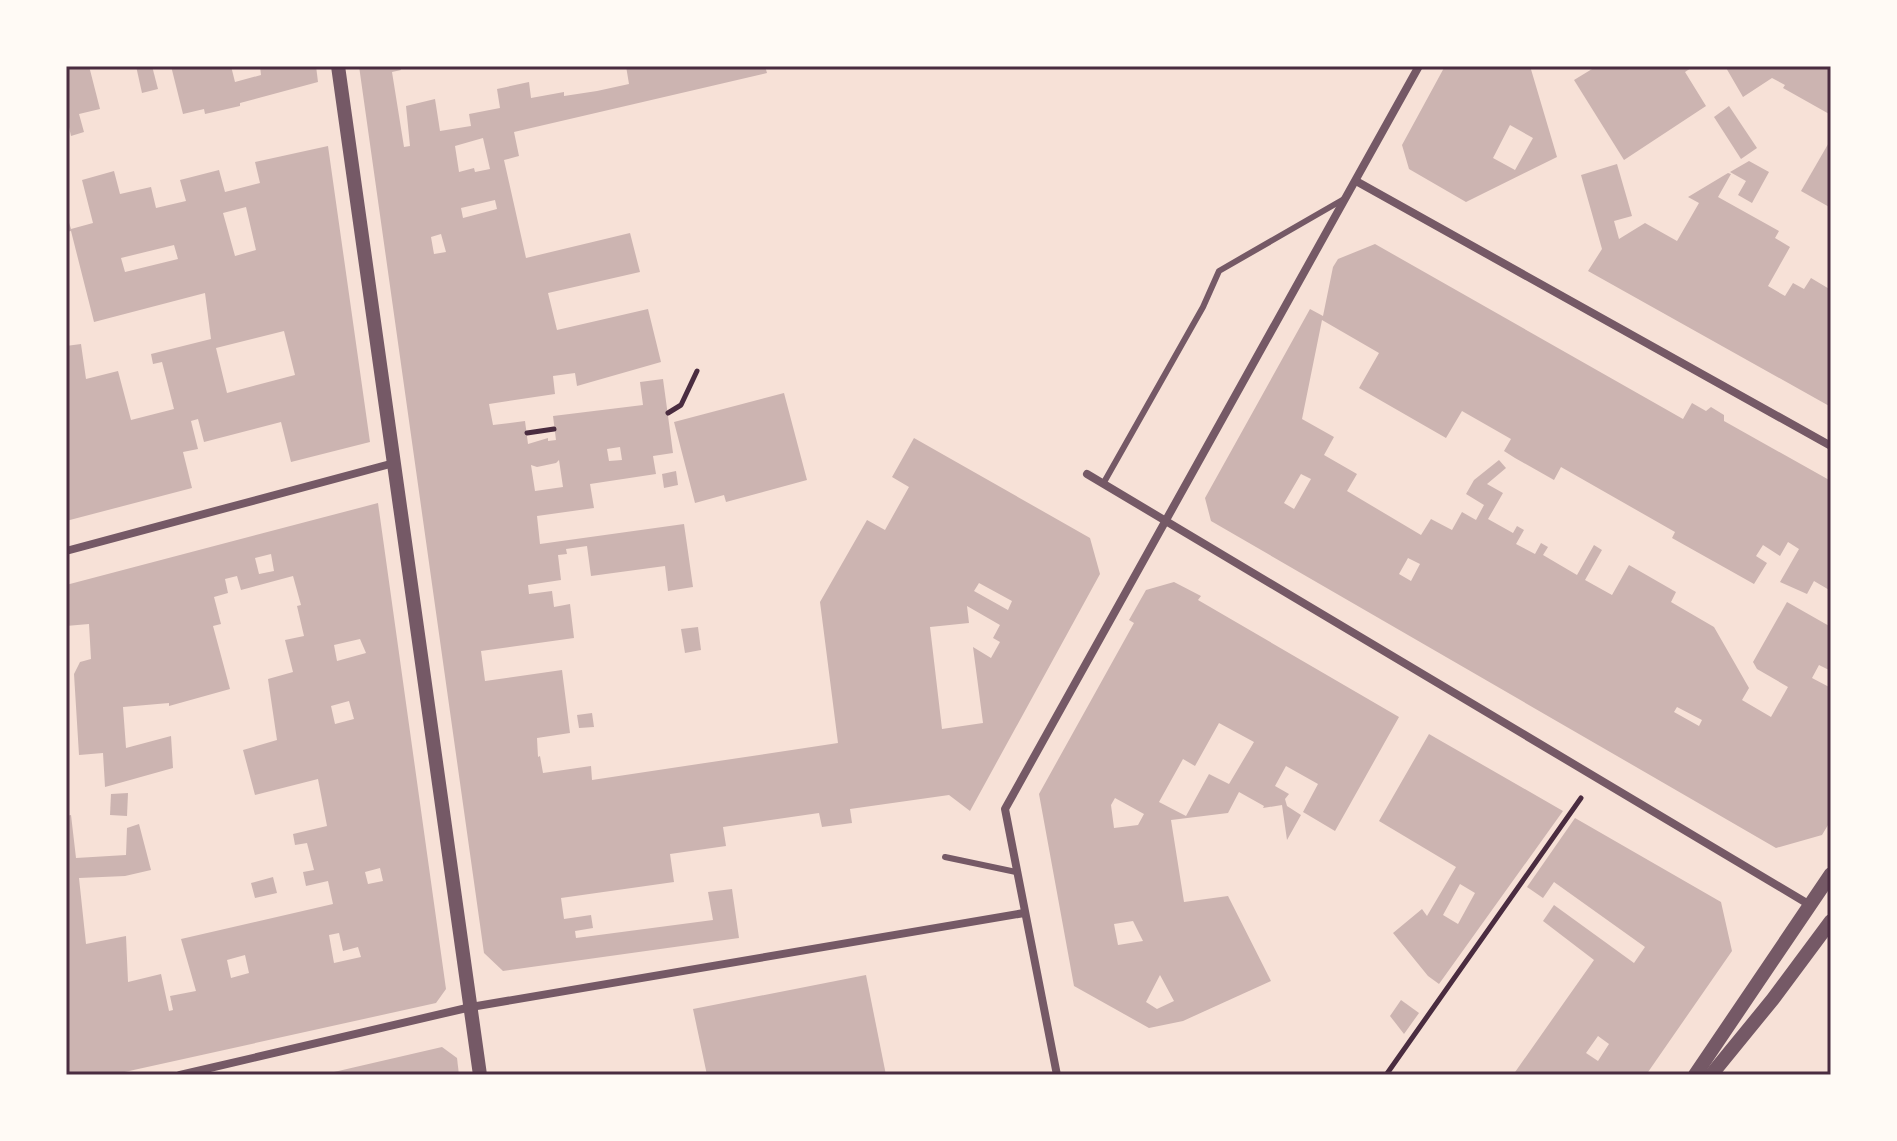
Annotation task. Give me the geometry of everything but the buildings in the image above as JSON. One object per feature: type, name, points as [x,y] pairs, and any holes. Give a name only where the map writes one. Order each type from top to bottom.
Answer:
[{"type":"street","points":[[338,66],[480,1075]]},
{"type":"street","points":[[1057,1075],[1005,809],[1419,66]]},
{"type":"street","points":[[1356,181],[1831,446]]},
{"type":"street","points":[[66,551],[394,463]]},
{"type":"street","points":[[1087,474],[1810,905]]},
{"type":"street","points":[[1695,1075],[1831,874]]},
{"type":"street","points":[[180,1075],[471,1007],[1024,913]]},
{"type":"street","points":[[1711,1075],[1831,921]]},
{"type":"lane","points":[[1103,484],[1203,307],[1219,271],[1344,199]]},
{"type":"lane","points":[[945,857],[1016,872]]},
{"type":"path","points":[[668,413],[681,405],[697,371]]},
{"type":"path","points":[[527,433],[554,429]]},
{"type":"path","points":[[1386,1075],[1595,777]]}]
